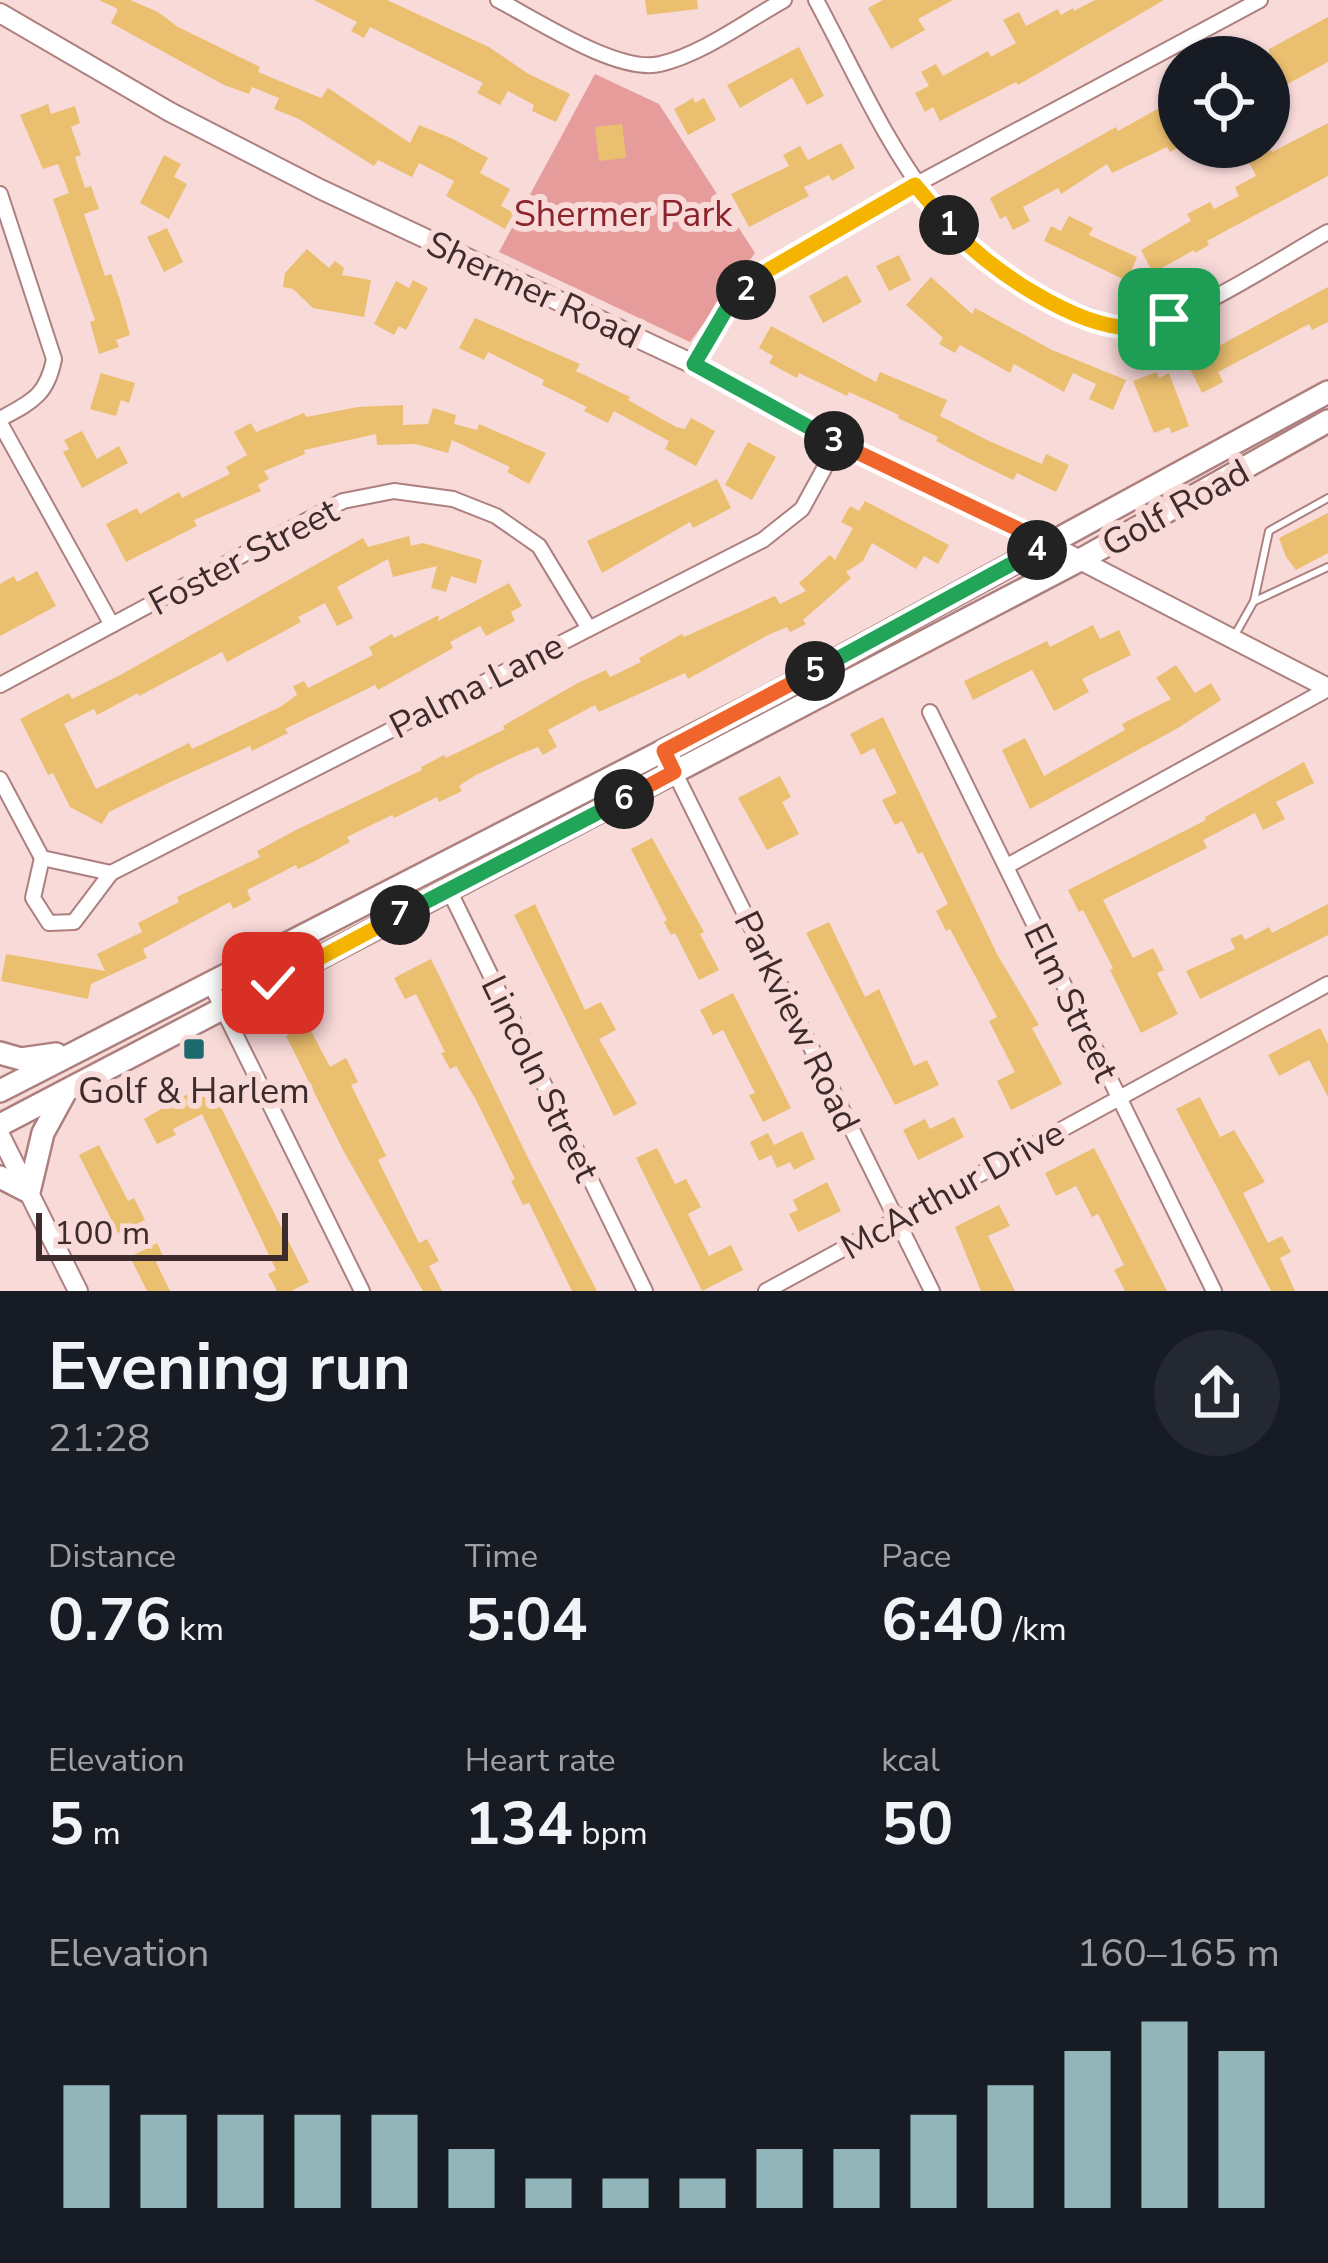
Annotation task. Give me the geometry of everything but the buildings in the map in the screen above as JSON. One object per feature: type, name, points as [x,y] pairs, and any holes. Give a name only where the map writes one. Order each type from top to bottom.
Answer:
[{"type":"main road","name":"Shermer Road","points":[[0,14],[170,112],[320,189],[694,364],[838,443],[1049,544],[1328,689]]},
{"type":"main road","name":"Golf Road","points":[[0,1090],[664,751],[1328,392]]},
{"type":"main road","name":"Golf Road","points":[[0,1125],[1080,560],[1328,421]]},
{"type":"main road","points":[[0,1053],[21,1059],[80,1050]]},
{"type":"main road","points":[[28,1192],[43,1133],[66,1090]]},
{"type":"main road","points":[[0,1135],[78,1291]]},
{"type":"main road","points":[[0,1178],[28,1192]]},
{"type":"street","points":[[498,0],[607,55],[632,64],[656,65],[682,56],[784,0]]},
{"type":"street","points":[[816,0],[915,185],[965,243],[1040,297],[1132,328],[1169,319],[1328,232]]},
{"type":"street","points":[[694,364],[727,308],[765,272],[915,185],[1261,0]]},
{"type":"street","points":[[0,194],[54,358],[50,382],[34,400],[0,421],[112,625]]},
{"type":"street","name":"Palma Lane","points":[[111,874],[784,527],[811,495],[838,443]]},
{"type":"street","name":"Foster Street","points":[[0,685],[343,501],[394,491],[453,499],[496,516],[538,546],[588,627]]},
{"type":"street","points":[[1007,866],[1328,689]]},
{"type":"street","name":"Elm Street","points":[[930,712],[1214,1291]]},
{"type":"street","name":"Parkview Road","points":[[664,751],[932,1291]]},
{"type":"street","points":[[0,779],[42,858],[33,898],[49,923],[74,922],[111,874],[42,858]]},
{"type":"street","name":"Lincoln Street","points":[[437,865],[644,1291]]},
{"type":"street","points":[[210,983],[362,1291]]},
{"type":"street","name":"McArthur Drive","points":[[766,1291],[1328,984]]},
{"type":"lane","points":[[1232,640],[1253,601],[1269,531],[1328,498]]},
{"type":"lane","points":[[1253,601],[1328,566]]},
{"type":"green space","name":"Shermer Park","points":[[595,74],[659,104],[755,253],[690,342],[499,252]]},
{"type":"place","name":"Golf & Harlem","points":[[194,1049]]},
{"type":"route","points":[[273,983],[674,772],[664,751],[1049,544],[838,443],[694,364],[727,308],[765,272],[915,185],[965,243],[1040,297],[1132,328],[1169,319]]}]
